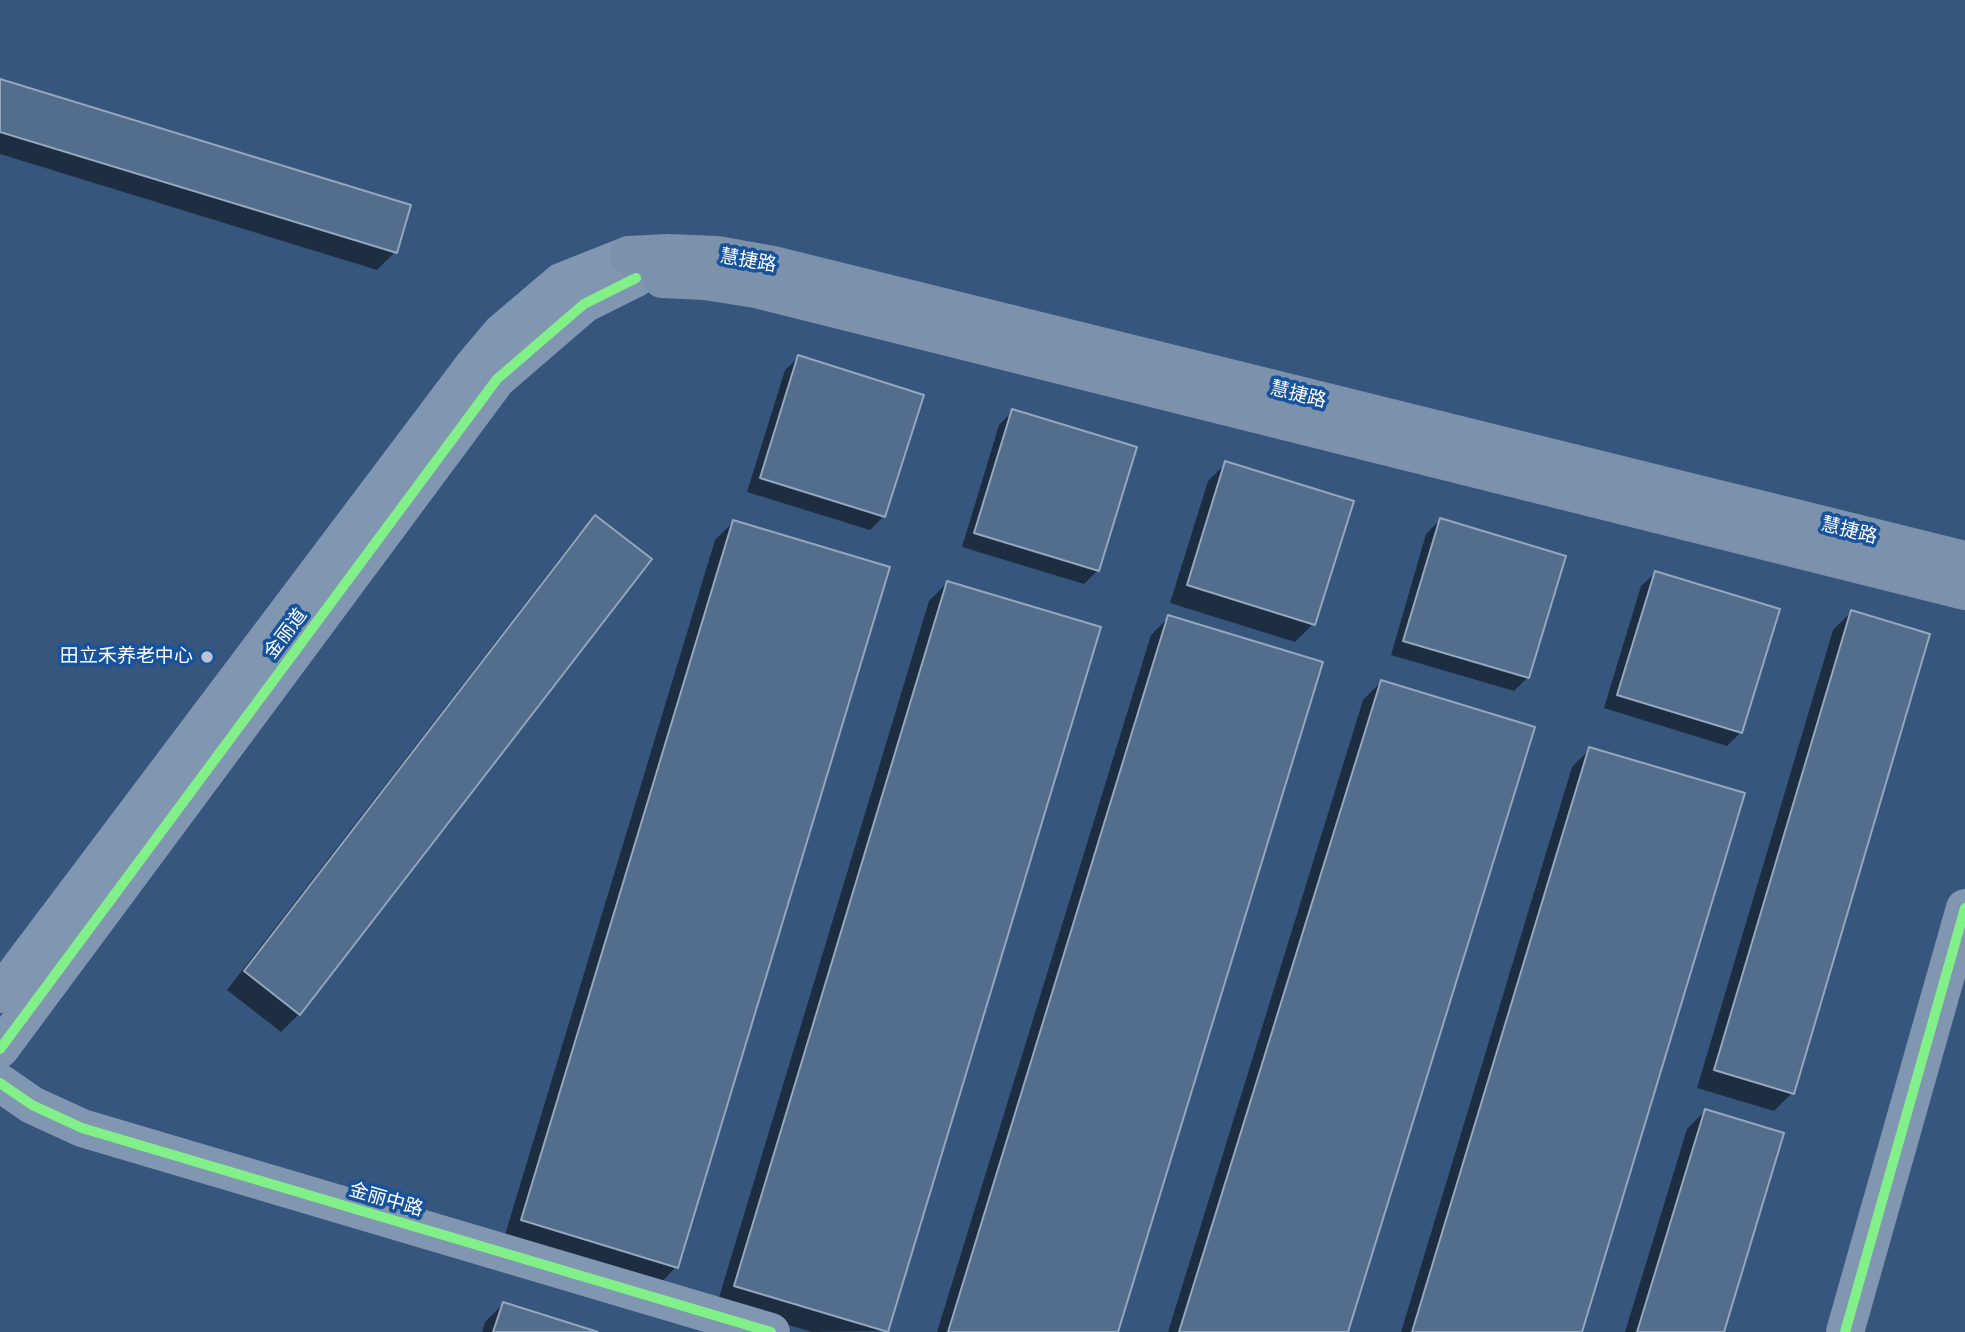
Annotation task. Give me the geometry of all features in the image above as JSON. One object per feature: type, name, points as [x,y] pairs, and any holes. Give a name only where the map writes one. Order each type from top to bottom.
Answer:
[{"type":"main road","name":"慧捷路","points":[[632,266],[668,253],[716,255],[773,265],[1965,560]]},
{"type":"main road","name":"慧捷路","points":[[632,266],[756,289],[1965,591]]},
{"type":"street","name":"金丽道","points":[[0,994],[501,333],[561,282],[632,266]]},
{"type":"street","name":"金丽道","points":[[0,1049],[497,379],[632,266]]},
{"type":"street","points":[[1845,1332],[1965,908]]},
{"type":"street","name":"金丽中路","points":[[0,1083],[32,1105],[82,1129],[771,1332]]},
{"type":"building","points":[[0,79],[411,205],[397,253],[0,132]]},
{"type":"building","points":[[798,355],[924,395],[885,517],[760,478]]},
{"type":"building","points":[[1012,409],[1137,447],[1099,571],[974,533]]},
{"type":"building","points":[[1225,461],[1354,501],[1315,625],[1187,585]]},
{"type":"building","points":[[595,515],[652,559],[300,1015],[244,971]]},
{"type":"building","points":[[1440,518],[1566,556],[1529,678],[1403,641]]},
{"type":"building","points":[[733,520],[890,567],[678,1268],[521,1220]]},
{"type":"building","points":[[1655,571],[1780,609],[1742,733],[1617,695]]},
{"type":"building","points":[[947,581],[1101,627],[888,1332],[734,1286]]},
{"type":"building","points":[[1851,610],[1930,634],[1794,1094],[1714,1070]]},
{"type":"building","points":[[1168,615],[1323,662],[1118,1332],[948,1332]]},
{"type":"building","points":[[1381,680],[1535,727],[1348,1332],[1179,1332]]},
{"type":"building","points":[[1589,747],[1745,793],[1582,1332],[1412,1332]]},
{"type":"building","points":[[1705,1109],[1784,1133],[1724,1332],[1637,1332]]},
{"type":"building","points":[[503,1302],[598,1332],[493,1332]]},
{"type":"cycle path","points":[[0,1049],[497,379],[584,304],[636,278]]},
{"type":"cycle path","points":[[1845,1332],[1965,908]]},
{"type":"cycle path","points":[[0,1083],[32,1105],[82,1128],[771,1332]]},
{"type":"place","name":"田立禾养老中心","points":[[207,657]]}]
